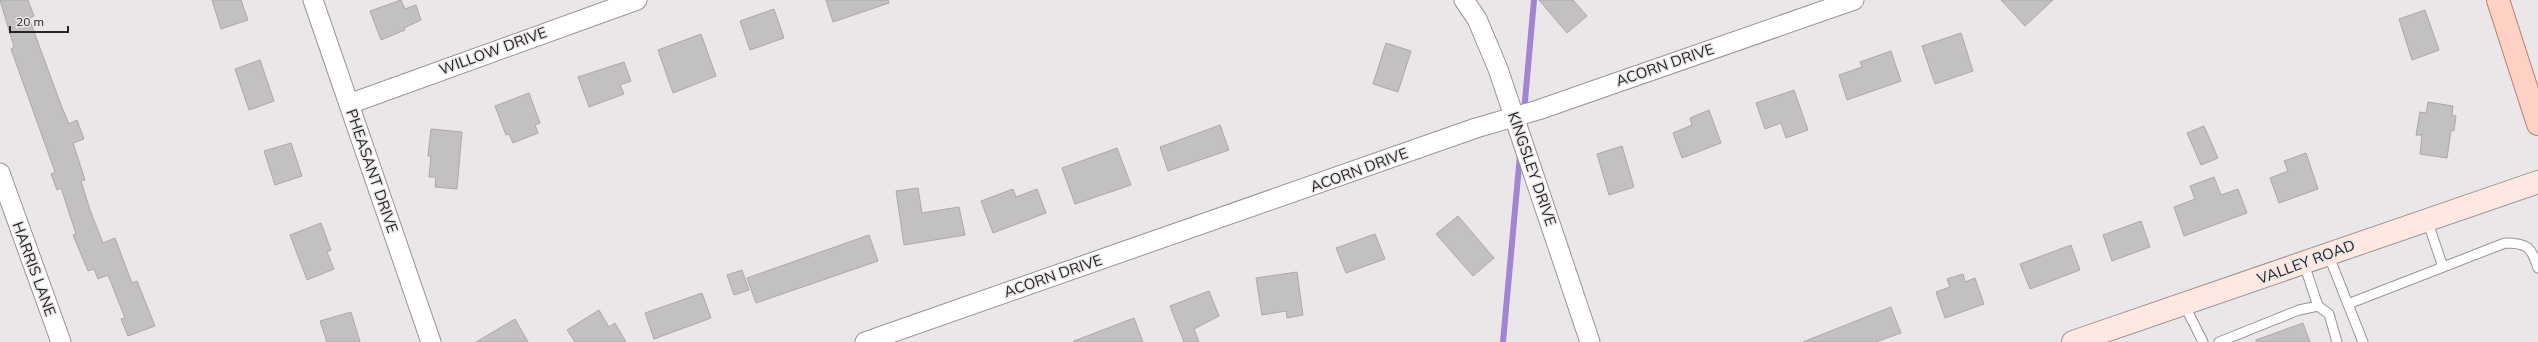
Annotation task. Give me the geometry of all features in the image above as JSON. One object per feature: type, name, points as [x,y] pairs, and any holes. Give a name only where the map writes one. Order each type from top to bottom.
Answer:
[{"type":"main road","points":[[2498,0],[2538,124]]},
{"type":"street","name":"PHEASANT DRIVE","points":[[313,0],[431,342]]},
{"type":"street","name":"WILLOW DRIVE","points":[[349,104],[637,0]]},
{"type":"street","name":"KINGSLEY DRIVE","points":[[1464,0],[1490,46],[1590,342]]},
{"type":"street","name":"ACORN DRIVE","points":[[865,342],[1476,128],[1515,118],[1854,0]]},
{"type":"street","name":"HARRIS LANE","points":[[0,173],[61,342]]},
{"type":"street","name":"VALLEY ROAD","points":[[2074,342],[2304,264],[2328,254],[2538,182]]},
{"type":"lane","points":[[2427,220],[2443,267]]},
{"type":"lane","points":[[2348,304],[2505,243],[2521,243],[2532,250],[2538,268]]},
{"type":"lane","points":[[2328,254],[2363,342]]},
{"type":"lane","points":[[2304,264],[2318,306],[2329,314],[2337,342]]},
{"type":"lane","points":[[2184,304],[2203,342]]},
{"type":"lane","points":[[2220,342],[2299,310],[2318,306]]},
{"type":"building","points":[[0,0],[28,0],[34,16],[29,18],[61,105],[69,124],[77,120],[84,139],[73,143],[85,180],[81,181],[90,210],[103,243],[115,238],[132,283],[137,281],[155,326],[128,336],[121,319],[125,318],[108,275],[98,279],[94,269],[88,271],[73,235],[76,234],[61,188],[57,190],[51,174],[55,172],[11,49],[14,47]]},
{"type":"building","points":[[212,0],[241,0],[248,20],[221,29]]},
{"type":"building","points":[[401,0],[405,9],[416,5],[421,20],[404,28],[405,30],[381,40],[370,11]]},
{"type":"building","points":[[826,0],[888,0],[889,3],[833,22]]},
{"type":"building","points":[[1539,0],[1573,0],[1587,16],[1567,33]]},
{"type":"building","points":[[2001,0],[2053,0],[2025,26]]},
{"type":"building","points":[[774,9],[784,38],[750,50],[740,21]]},
{"type":"building","points":[[2425,10],[2439,50],[2412,60],[2399,19]]},
{"type":"building","points":[[1961,33],[1973,71],[1935,84],[1922,46]]},
{"type":"building","points":[[701,34],[716,76],[673,93],[658,50]]},
{"type":"building","points":[[1386,43],[1411,51],[1398,92],[1373,84]]},
{"type":"building","points":[[1891,51],[1901,81],[1847,100],[1839,75],[1862,67],[1860,62]]},
{"type":"building","points":[[260,60],[274,101],[249,110],[235,69]]},
{"type":"building","points":[[624,62],[631,81],[620,85],[624,94],[589,107],[578,77]]},
{"type":"building","points":[[1794,90],[1808,130],[1786,138],[1781,123],[1765,129],[1756,103]]},
{"type":"building","points":[[529,93],[540,123],[535,125],[538,133],[513,143],[509,134],[506,135],[495,106]]},
{"type":"building","points":[[2428,102],[2453,106],[2452,115],[2456,116],[2454,131],[2451,130],[2447,158],[2420,154],[2422,135],[2416,135],[2420,112],[2426,113]]},
{"type":"building","points":[[1709,110],[1721,143],[1682,158],[1673,133],[1692,125],[1690,118]]},
{"type":"building","points":[[1220,125],[1229,150],[1168,171],[1160,147]]},
{"type":"building","points":[[2204,126],[2218,158],[2201,165],[2187,133]]},
{"type":"building","points":[[431,129],[462,132],[457,189],[435,187],[436,177],[429,177],[431,156],[428,156]]},
{"type":"building","points":[[291,143],[302,176],[275,185],[264,151]]},
{"type":"building","points":[[1622,146],[1634,187],[1609,195],[1597,154]]},
{"type":"building","points":[[1117,148],[1131,185],[1075,204],[1062,168]]},
{"type":"building","points":[[2306,153],[2318,189],[2279,203],[2270,178],[2288,171],[2284,161]]},
{"type":"building","points":[[2214,177],[2221,195],[2238,189],[2247,213],[2184,236],[2174,207],[2195,199],[2190,186]]},
{"type":"building","points":[[918,188],[922,213],[959,207],[965,235],[904,245],[896,191]]},
{"type":"building","points":[[1013,189],[1016,197],[1037,189],[1046,213],[993,233],[981,201]]},
{"type":"building","points":[[1458,216],[1494,258],[1473,276],[1436,234]]},
{"type":"building","points":[[2141,221],[2150,247],[2112,261],[2103,235]]},
{"type":"building","points":[[321,223],[331,250],[327,252],[334,269],[307,280],[290,235]]},
{"type":"building","points":[[1375,234],[1385,259],[1346,273],[1336,248]]},
{"type":"building","points":[[869,235],[878,261],[756,303],[747,278]]},
{"type":"building","points":[[2071,245],[2080,270],[2030,289],[2020,264]]},
{"type":"building","points":[[742,270],[749,290],[734,295],[727,275]]},
{"type":"building","points":[[1297,272],[1303,315],[1287,318],[1286,311],[1262,315],[1256,278]]},
{"type":"building","points":[[1963,274],[1965,282],[1975,278],[1984,304],[1945,318],[1936,292],[1950,287],[1947,279]]},
{"type":"building","points":[[1209,291],[1219,316],[1194,329],[1199,342],[1184,342],[1170,306]]},
{"type":"building","points":[[702,293],[711,318],[654,339],[645,313]]},
{"type":"building","points":[[1891,307],[1901,333],[1876,342],[1803,342]]},
{"type":"building","points":[[599,310],[609,327],[615,323],[626,342],[575,342],[567,330]]},
{"type":"building","points":[[351,312],[360,342],[327,342],[320,321]]},
{"type":"building","points":[[1134,318],[1143,342],[1074,342],[1074,341]]},
{"type":"building","points":[[515,319],[528,342],[476,342]]},
{"type":"building","points":[[2303,323],[2310,342],[2256,342],[2256,340]]},
{"type":"waterway","points":[[1524,112],[1534,0]]},
{"type":"waterway","points":[[1503,342],[1520,155]]}]
